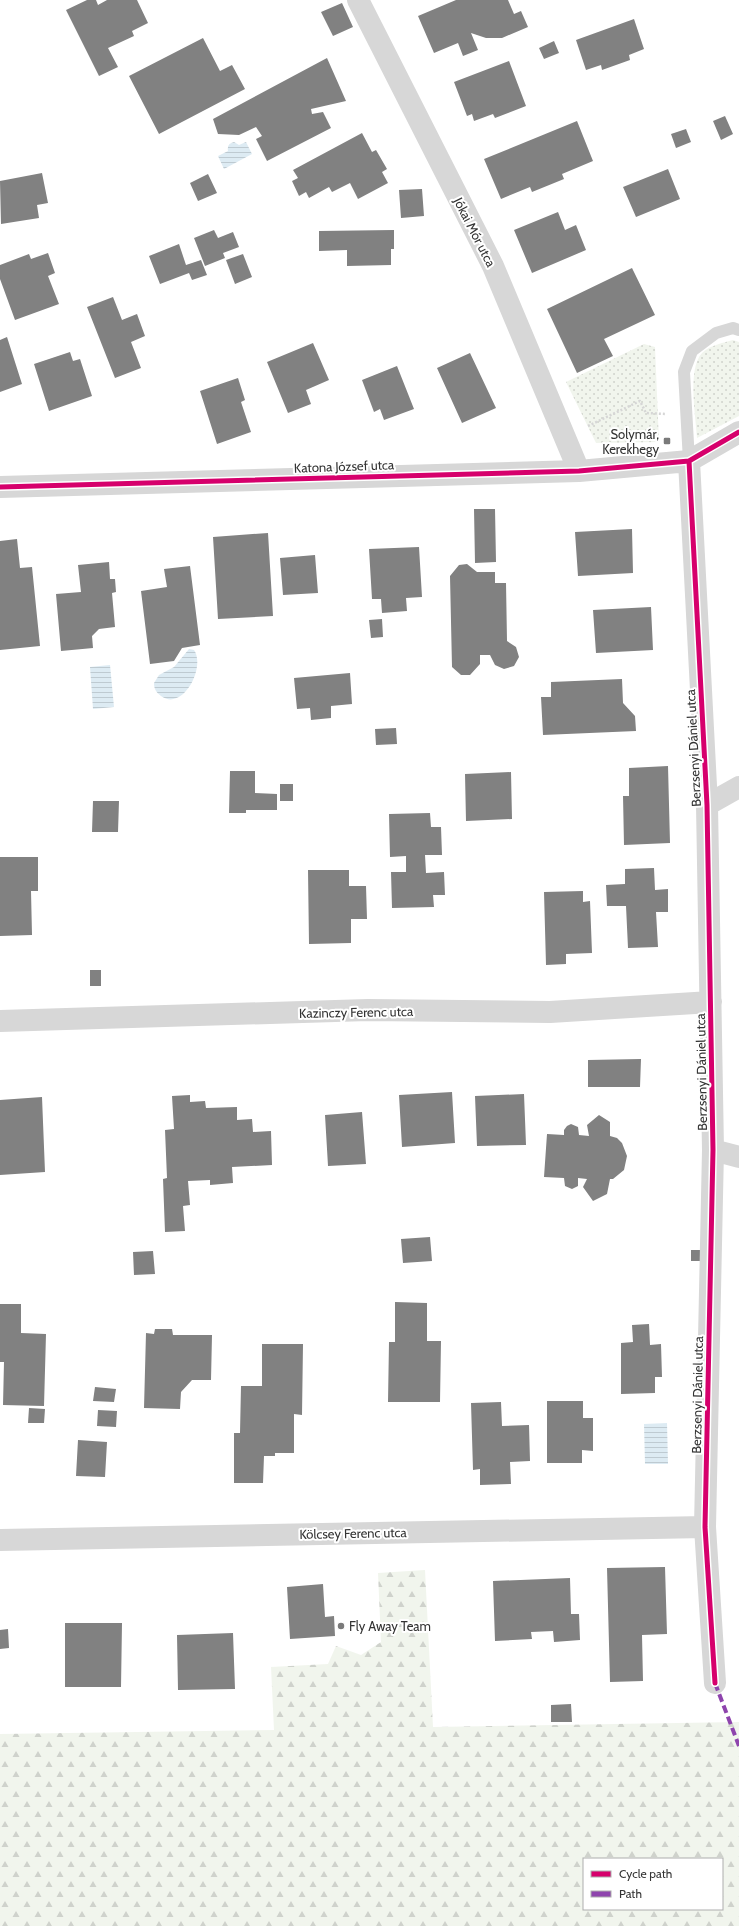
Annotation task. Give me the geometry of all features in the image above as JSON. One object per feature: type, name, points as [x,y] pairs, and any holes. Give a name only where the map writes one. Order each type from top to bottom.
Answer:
[{"type":"street","name":"Jókai Mór utca","points":[[358,0],[493,266],[579,471]]},
{"type":"street","points":[[689,461],[739,432]]},
{"type":"street","name":"Katona József utca","points":[[0,486],[579,471],[689,461]]},
{"type":"street","name":"Berzsenyi Dániel utca","points":[[689,461],[707,804],[713,1150],[705,1527],[715,1683]]},
{"type":"street","points":[[707,804],[739,787]]},
{"type":"street","name":"Kazinczy Ferenc utca","points":[[0,1021],[368,1010],[550,1012],[711,1002]]},
{"type":"street","points":[[713,1150],[739,1156]]},
{"type":"street","name":"Kölcsey Ferenc utca","points":[[0,1540],[705,1527]]},
{"type":"lane","points":[[689,461],[684,372],[692,351],[716,333],[733,328],[739,330]]},
{"type":"path","points":[[564,437],[640,401],[646,413],[687,414]]},
{"type":"green space","points":[[733,340],[739,342],[739,416],[697,438],[694,406],[694,381],[697,360],[705,350]]},
{"type":"green space","points":[[644,344],[655,347],[659,442],[596,443],[566,382]]},
{"type":"green space","points":[[425,1570],[433,1727],[739,1722],[739,1926],[0,1926],[0,1734],[274,1730],[271,1667],[328,1664],[336,1646],[361,1655],[381,1642],[378,1573]]},
{"type":"shaded area","points":[[234,142],[239,145],[246,142],[252,154],[224,169],[218,156],[228,151],[229,145]]},
{"type":"shaded area","points":[[189,649],[194,650],[197,658],[195,676],[190,685],[184,693],[177,698],[169,699],[161,696],[154,687],[154,683],[159,675],[174,667]]},
{"type":"shaded area","points":[[110,665],[114,707],[93,709],[90,667]]},
{"type":"shaded area","points":[[667,1423],[668,1464],[645,1464],[644,1424]]},
{"type":"building","points":[[87,0],[96,0],[98,5],[107,0],[137,0],[148,23],[132,31],[134,36],[108,48],[118,67],[99,76],[66,10]]},
{"type":"building","points":[[456,0],[508,0],[514,14],[521,11],[528,27],[502,38],[486,38],[471,33],[478,50],[463,56],[458,43],[434,53],[418,16]]},
{"type":"building","points":[[342,3],[353,27],[333,36],[321,12]]},
{"type":"building","points":[[634,19],[644,49],[629,55],[630,60],[602,70],[601,65],[586,70],[576,40]]},
{"type":"building","points":[[203,38],[220,71],[232,65],[245,89],[159,134],[129,76]]},
{"type":"building","points":[[554,41],[559,53],[544,59],[539,48]]},
{"type":"building","points":[[327,58],[346,101],[311,109],[312,114],[323,112],[331,128],[267,161],[256,139],[262,136],[256,127],[239,135],[218,134],[213,119]]},
{"type":"building","points":[[509,61],[526,106],[495,118],[493,114],[474,121],[472,114],[467,116],[454,82]]},
{"type":"building","points":[[725,116],[733,134],[721,140],[713,121]]},
{"type":"building","points":[[577,121],[593,161],[562,174],[564,179],[532,192],[530,187],[501,199],[484,159]]},
{"type":"building","points":[[686,129],[691,142],[676,148],[671,134]]},
{"type":"building","points":[[362,133],[372,152],[376,150],[387,169],[382,172],[388,183],[358,199],[350,183],[332,192],[329,187],[309,198],[306,192],[299,196],[292,181],[298,178],[293,170]]},
{"type":"building","points":[[668,169],[680,199],[636,217],[623,187]]},
{"type":"building","points":[[42,173],[48,203],[37,205],[39,218],[1,224],[0,181]]},
{"type":"building","points":[[208,174],[217,193],[198,201],[190,183]]},
{"type":"building","points":[[422,189],[424,216],[401,218],[399,190]]},
{"type":"building","points":[[558,212],[565,230],[576,225],[586,250],[532,273],[514,230]]},
{"type":"building","points":[[214,230],[218,238],[233,232],[239,247],[223,253],[225,258],[205,266],[194,238]]},
{"type":"building","points":[[394,230],[394,249],[391,249],[391,265],[347,266],[347,250],[319,251],[319,231]]},
{"type":"building","points":[[179,244],[186,265],[201,260],[207,275],[192,280],[189,273],[160,284],[149,256]]},
{"type":"building","points":[[48,253],[55,273],[48,276],[59,304],[15,320],[0,279],[0,265],[29,254],[31,259]]},
{"type":"building","points":[[243,254],[252,277],[235,284],[226,260]]},
{"type":"building","points":[[632,268],[655,315],[604,339],[613,356],[577,373],[547,309]]},
{"type":"building","points":[[113,297],[122,320],[137,314],[145,336],[131,342],[141,368],[115,378],[87,307]]},
{"type":"building","points":[[7,337],[22,384],[0,392],[0,340]]},
{"type":"building","points":[[313,343],[329,380],[306,390],[311,404],[288,413],[267,362]]},
{"type":"building","points":[[70,352],[73,361],[80,359],[92,396],[49,411],[34,364]]},
{"type":"building","points":[[470,353],[496,408],[462,423],[437,368]]},
{"type":"building","points":[[397,366],[414,409],[384,420],[380,409],[374,412],[362,380]]},
{"type":"building","points":[[238,378],[245,400],[241,402],[251,432],[217,444],[200,391]]},
{"type":"building","points":[[474,509],[495,509],[496,562],[475,563]]},
{"type":"building","points":[[632,529],[633,573],[578,576],[575,532]]},
{"type":"building","points":[[268,533],[273,616],[218,619],[213,537]]},
{"type":"building","points":[[17,539],[20,568],[32,567],[40,646],[0,650],[0,541]]},
{"type":"building","points":[[419,547],[422,597],[406,598],[407,611],[382,613],[381,599],[372,599],[369,549]]},
{"type":"building","points":[[315,555],[318,593],[283,595],[280,558]]},
{"type":"building","points":[[109,562],[110,579],[115,579],[116,592],[112,593],[115,627],[99,629],[92,636],[93,648],[61,651],[56,594],[81,592],[78,565]]},
{"type":"building","points":[[467,564],[477,572],[495,572],[495,583],[506,583],[507,641],[516,647],[519,657],[514,666],[504,669],[495,665],[490,655],[480,655],[480,664],[470,675],[461,675],[452,667],[450,576],[459,565]]},
{"type":"building","points":[[190,566],[200,645],[182,648],[174,661],[150,664],[141,591],[167,587],[164,569]]},
{"type":"building","points":[[651,607],[653,650],[596,653],[593,610]]},
{"type":"building","points":[[382,619],[383,637],[371,638],[369,620]]},
{"type":"building","points":[[350,673],[352,704],[331,706],[331,718],[311,720],[310,708],[297,709],[294,678]]},
{"type":"building","points":[[622,679],[623,703],[635,716],[636,731],[543,735],[541,697],[551,697],[551,682]]},
{"type":"building","points":[[396,728],[397,744],[376,745],[375,729]]},
{"type":"building","points":[[668,766],[670,843],[624,845],[623,796],[629,796],[629,768]]},
{"type":"building","points":[[230,771],[255,771],[255,793],[277,794],[277,810],[246,810],[246,813],[229,813]]},
{"type":"building","points":[[511,772],[512,819],[466,821],[465,774]]},
{"type":"building","points":[[280,784],[293,784],[293,801],[280,801]]},
{"type":"building","points":[[93,801],[119,801],[118,832],[92,832]]},
{"type":"building","points":[[430,813],[431,827],[441,827],[442,855],[425,855],[426,873],[444,872],[445,895],[433,895],[434,907],[392,908],[391,872],[406,872],[406,856],[390,857],[389,814]]},
{"type":"building","points":[[0,857],[38,857],[38,891],[31,891],[32,935],[0,936]]},
{"type":"building","points":[[654,868],[655,890],[668,889],[668,912],[656,912],[658,947],[628,948],[626,906],[607,906],[606,885],[625,884],[625,869]]},
{"type":"building","points":[[308,870],[349,870],[349,886],[366,886],[367,919],[351,919],[351,943],[309,944]]},
{"type":"building","points":[[583,891],[583,902],[590,901],[592,953],[566,954],[566,964],[546,965],[544,892]]},
{"type":"building","points":[[90,970],[101,970],[101,986],[90,986]]},
{"type":"building","points":[[641,1059],[640,1087],[588,1087],[588,1060]]},
{"type":"building","points":[[452,1092],[455,1143],[402,1147],[399,1095]]},
{"type":"building","points":[[524,1094],[526,1145],[477,1146],[475,1096]]},
{"type":"building","points":[[190,1095],[190,1102],[205,1101],[206,1108],[237,1107],[237,1120],[252,1119],[253,1132],[271,1131],[272,1165],[232,1167],[233,1183],[210,1185],[210,1180],[188,1181],[190,1205],[183,1206],[185,1231],[165,1232],[163,1179],[167,1178],[165,1130],[174,1129],[172,1096]]},
{"type":"building","points":[[42,1097],[45,1172],[0,1175],[0,1100]]},
{"type":"building","points":[[362,1112],[366,1164],[328,1166],[325,1115]]},
{"type":"building","points":[[599,1115],[610,1122],[610,1136],[617,1138],[622,1143],[627,1156],[624,1170],[613,1179],[610,1179],[607,1194],[593,1201],[583,1187],[587,1179],[578,1178],[578,1186],[572,1189],[565,1186],[564,1178],[544,1177],[547,1134],[564,1135],[564,1130],[571,1124],[578,1127],[579,1135],[589,1136],[587,1125]]},
{"type":"building","points":[[430,1237],[432,1261],[403,1263],[401,1239]]},
{"type":"building","points":[[691,1250],[704,1250],[704,1261],[691,1261]]},
{"type":"building","points":[[153,1251],[155,1274],[134,1275],[133,1252]]},
{"type":"building","points":[[395,1302],[427,1303],[427,1341],[441,1341],[440,1402],[388,1402],[389,1342],[395,1342]]},
{"type":"building","points":[[0,1304],[21,1304],[21,1333],[46,1334],[44,1406],[3,1405],[4,1362],[0,1362]]},
{"type":"building","points":[[649,1324],[650,1345],[661,1344],[662,1377],[655,1377],[655,1393],[621,1394],[621,1343],[633,1342],[632,1325]]},
{"type":"building","points":[[155,1329],[172,1329],[173,1335],[212,1335],[211,1380],[192,1380],[181,1392],[180,1409],[144,1408],[146,1333],[154,1334]]},
{"type":"building","points":[[262,1344],[303,1344],[302,1415],[294,1414],[294,1453],[275,1453],[275,1456],[264,1456],[263,1483],[234,1483],[234,1433],[240,1433],[241,1386],[262,1386]]},
{"type":"building","points":[[95,1387],[116,1389],[114,1402],[93,1401]]},
{"type":"building","points":[[547,1401],[583,1401],[583,1418],[593,1418],[593,1451],[582,1450],[582,1463],[547,1463]]},
{"type":"building","points":[[501,1402],[502,1426],[529,1425],[530,1461],[510,1462],[511,1484],[480,1485],[480,1469],[473,1470],[471,1403]]},
{"type":"building","points":[[29,1408],[45,1409],[44,1423],[28,1423]]},
{"type":"building","points":[[98,1410],[117,1411],[116,1427],[97,1426]]},
{"type":"building","points":[[78,1440],[107,1442],[105,1477],[76,1476]]},
{"type":"building","points":[[665,1567],[667,1634],[642,1635],[643,1681],[610,1682],[607,1568]]},
{"type":"building","points":[[570,1578],[571,1614],[579,1614],[580,1640],[554,1642],[553,1631],[531,1632],[532,1639],[495,1641],[493,1581]]},
{"type":"building","points":[[323,1584],[325,1617],[334,1616],[335,1636],[290,1639],[287,1587]]},
{"type":"building","points":[[65,1623],[122,1623],[121,1687],[65,1687]]},
{"type":"building","points":[[8,1629],[9,1648],[0,1649],[0,1630]]},
{"type":"building","points":[[233,1633],[235,1689],[178,1690],[177,1635]]},
{"type":"building","points":[[571,1704],[572,1722],[551,1722],[551,1705]]},
{"type":"marked path","points":[[715,1683],[739,1746]]},
{"type":"cycle path","points":[[0,487],[579,471],[689,461],[739,432]]},
{"type":"cycle path","points":[[689,461],[707,805],[713,1150],[705,1527],[715,1683]]},
{"type":"place","name":"Solymár, Kerekhegy","points":[[667,441]]},
{"type":"place","name":"Fly Away Team","points":[[341,1626]]}]
